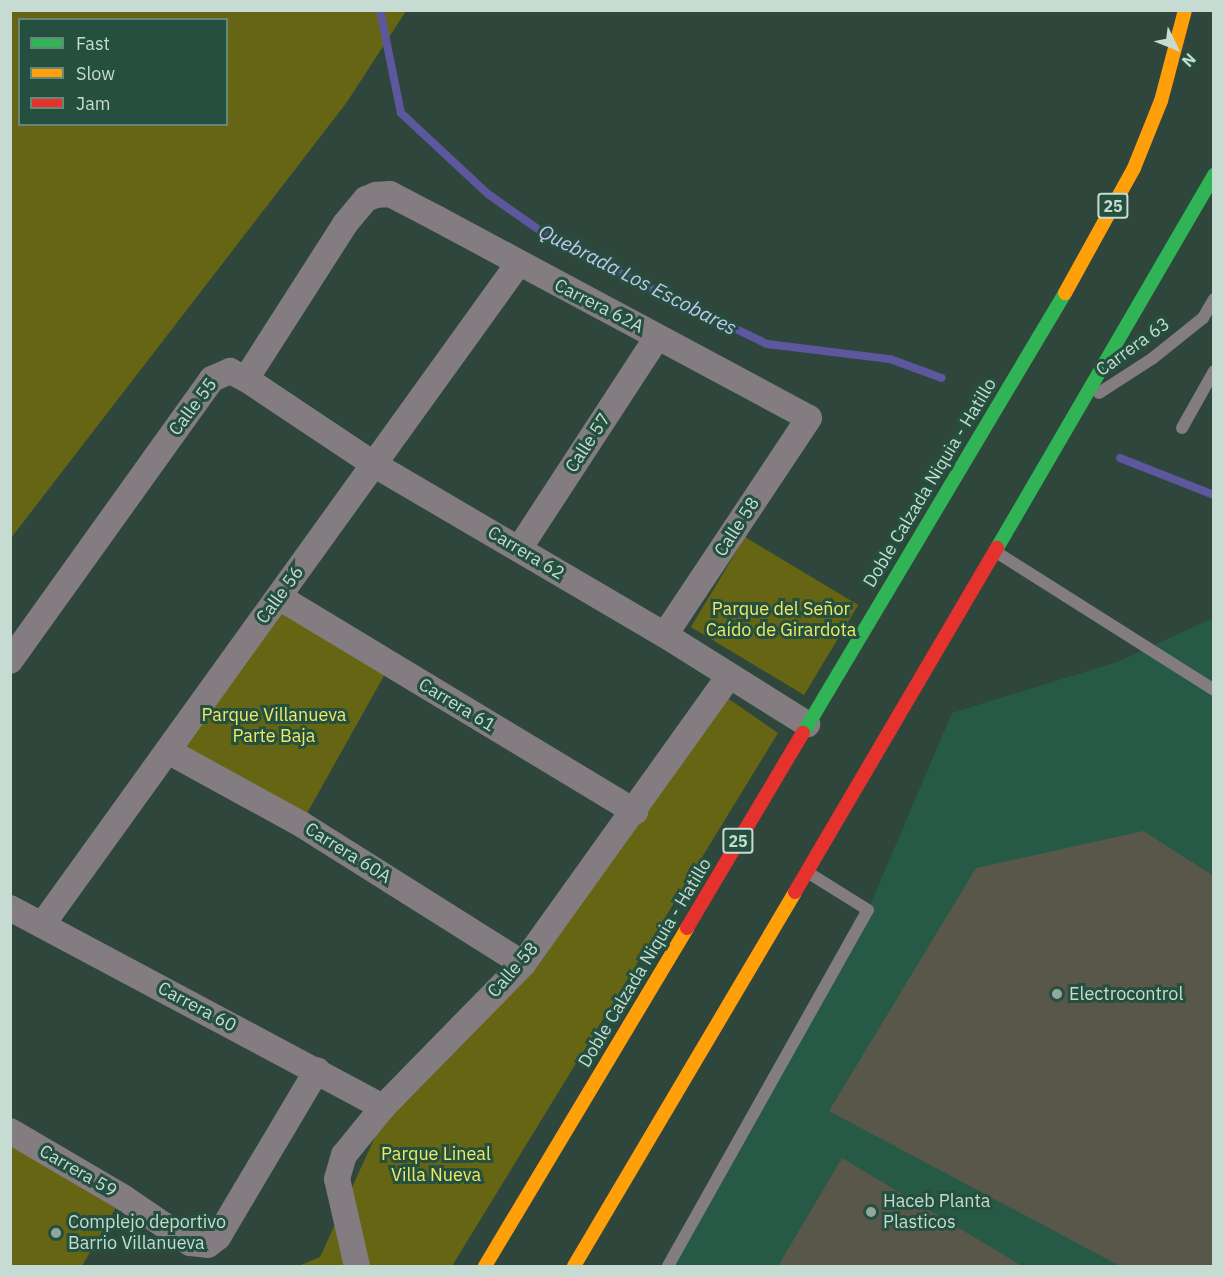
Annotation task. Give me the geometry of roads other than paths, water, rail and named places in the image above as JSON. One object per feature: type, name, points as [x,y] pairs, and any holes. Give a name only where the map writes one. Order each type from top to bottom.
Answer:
[{"type":"highway","name":"Doble Calzada Niquia - Hatillo","points":[[485,1266],[1083,263],[1134,168],[1161,102],[1185,10]]},
{"type":"highway","points":[[574,1266],[1083,404],[1214,175]]},
{"type":"street","name":"Carrera 62A","points":[[390,194],[808,418]]},
{"type":"street","name":"Calle 55","points":[[10,661],[212,379],[230,371],[246,379],[345,224],[366,199],[390,194]]},
{"type":"street","name":"Calle 56","points":[[42,925],[518,264]]},
{"type":"street","name":"Calle 57","points":[[519,549],[657,337]]},
{"type":"street","name":"Carrera 62","points":[[246,379],[375,465],[665,635],[807,724]]},
{"type":"street","name":"Calle 58","points":[[665,635],[808,418]]},
{"type":"street","name":"Carrera 61","points":[[279,597],[635,812]]},
{"type":"street","name":"Calle 58","points":[[357,1266],[337,1179],[344,1155],[383,1107],[523,964],[635,812],[729,676]]},
{"type":"street","name":"Carrera 60A","points":[[168,751],[301,824],[523,964]]},
{"type":"street","name":"Carrera 60","points":[[10,908],[383,1107]]},
{"type":"street","name":"Carrera 59","points":[[10,1131],[124,1198],[190,1243],[208,1245],[218,1237],[317,1070]]},
{"type":"lane","points":[[1208,318],[1214,298]]},
{"type":"lane","name":"Carrera 63","points":[[1083,404],[1154,358],[1208,318]]},
{"type":"lane","points":[[1182,428],[1214,371]]},
{"type":"lane","points":[[995,551],[1214,690]]},
{"type":"lane","points":[[668,1266],[868,910],[806,871]]},
{"type":"waterway","name":"Quebrada Los Escobares","points":[[380,10],[401,113],[488,194],[556,242],[767,344],[890,359],[942,378]]},
{"type":"waterway","points":[[1120,458],[1214,495]]},
{"type":"place","name":"Electrocontrol","points":[[1057,994]]},
{"type":"place","name":"Haceb Planta Plasticos","points":[[871,1212]]},
{"type":"place","name":"Complejo deportivo Barrio Villanueva","points":[[56,1233]]},
{"type":"park label","name":"Parque del Señor Caído de Girardota","points":[[781,620]]},
{"type":"park label","name":"Parque Villanueva Parte Baja","points":[[274,726]]},
{"type":"park label","name":"Parque Lineal Villa Nueva","points":[[436,1165]]}]
